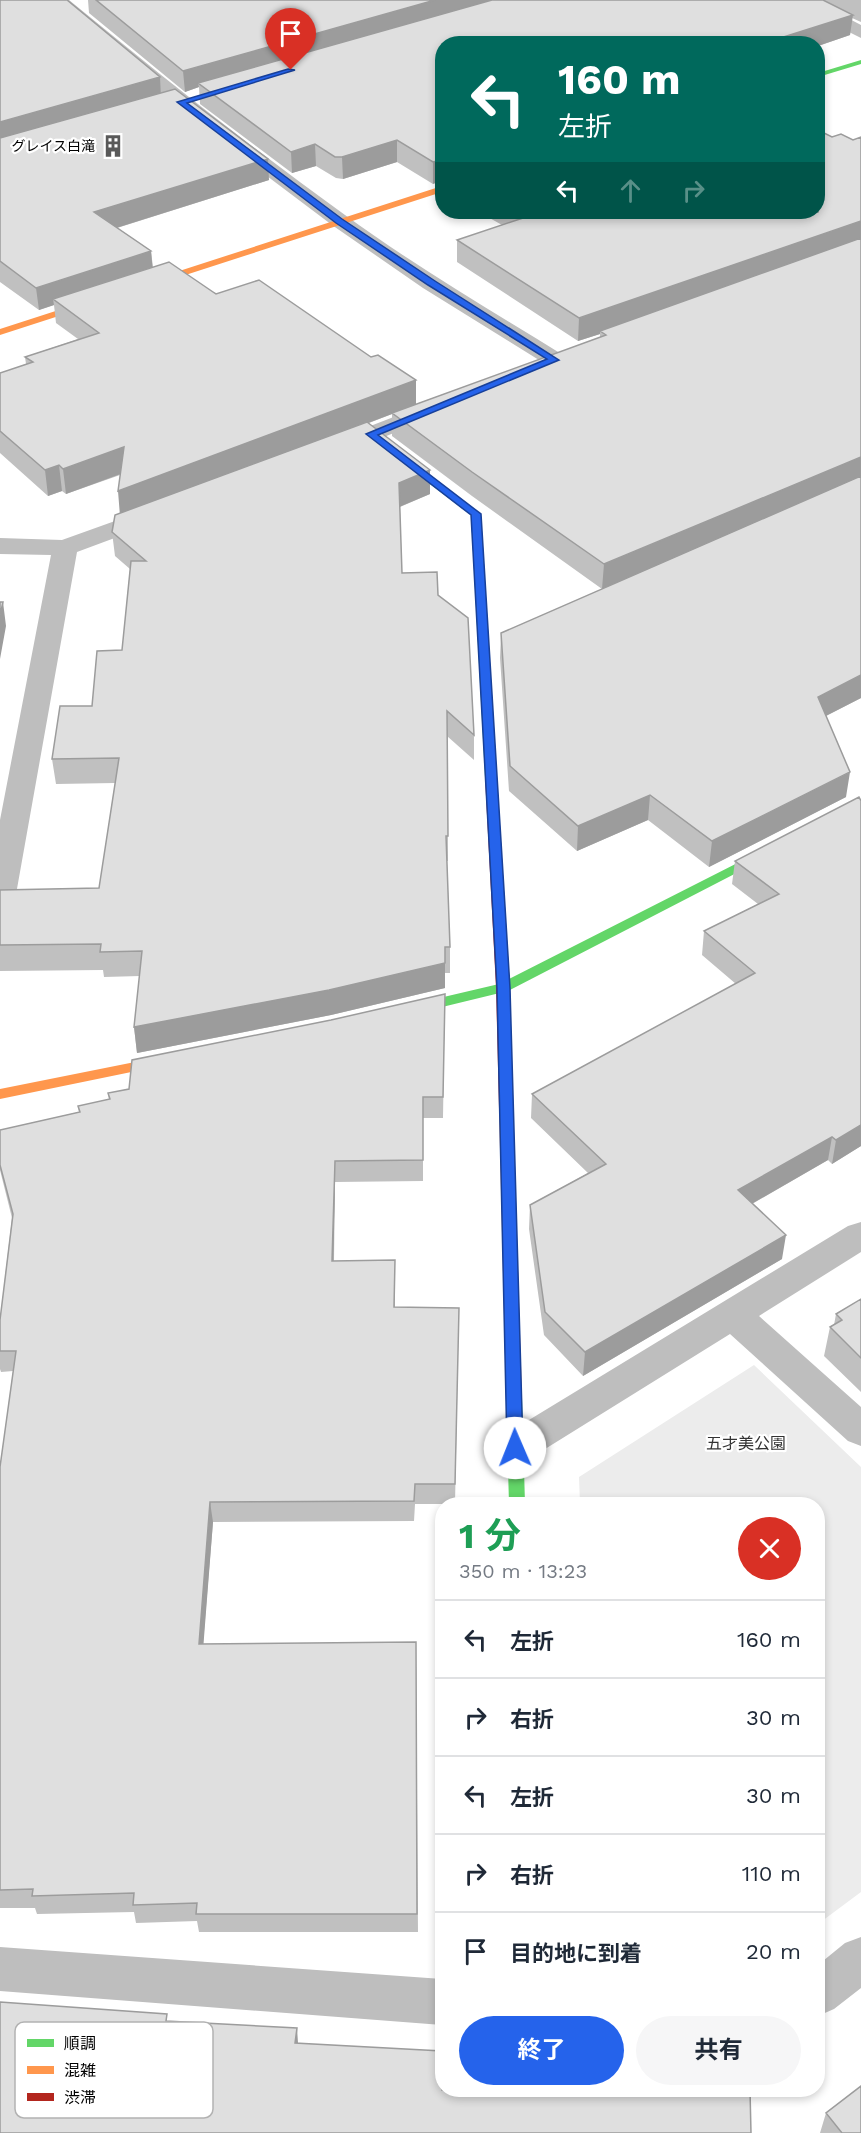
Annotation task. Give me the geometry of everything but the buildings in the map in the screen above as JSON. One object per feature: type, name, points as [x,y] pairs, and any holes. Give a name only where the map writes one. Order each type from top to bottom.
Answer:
[{"type":"street","points":[[799,0],[861,32]]},
{"type":"street","points":[[73,5],[181,102],[339,221],[431,283],[555,360]]},
{"type":"street","points":[[825,73],[861,62]]},
{"type":"street","points":[[158,109],[203,96]]},
{"type":"street","points":[[0,332],[435,191]]},
{"type":"street","points":[[316,454],[458,399]]},
{"type":"street","points":[[371,434],[476,514],[495,648],[517,1497]]},
{"type":"street","points":[[0,546],[65,548],[174,507]]},
{"type":"street","points":[[0,900],[65,548]]},
{"type":"street","points":[[389,1015],[503,988],[787,841]]},
{"type":"street","points":[[0,1094],[194,1055]]},
{"type":"street","points":[[515,1448],[861,1235]]},
{"type":"street","points":[[733,1314],[861,1430]]},
{"type":"street","points":[[825,1987],[861,1959]]},
{"type":"street","points":[[0,1969],[435,2001]]},
{"type":"green space","name":"五才美公園","points":[[754,1365],[861,1467],[861,1892],[825,1919],[825,1497],[580,1497],[579,1477]]},
{"type":"traffic: fast","points":[[825,73],[861,62]]},
{"type":"traffic: fast","points":[[394,452],[476,514],[491,777]]},
{"type":"traffic: fast","points":[[401,1012],[503,988],[775,848]]},
{"type":"traffic: fast","points":[[514,1398],[517,1497]]},
{"type":"traffic: slow","points":[[0,332],[435,191]]},
{"type":"traffic: slow","points":[[0,1094],[175,1059]]},
{"type":"traffic: slow","points":[[506,1108],[514,1398]]},
{"type":"traffic: jam","points":[[491,777],[503,988],[506,1108]]},
{"type":"place","name":"グレイス白滝","points":[[113,146]]},
{"type":"route","points":[[291,70],[181,102],[339,221],[431,283],[555,360],[371,434],[476,514],[503,988],[515,1448]]}]
